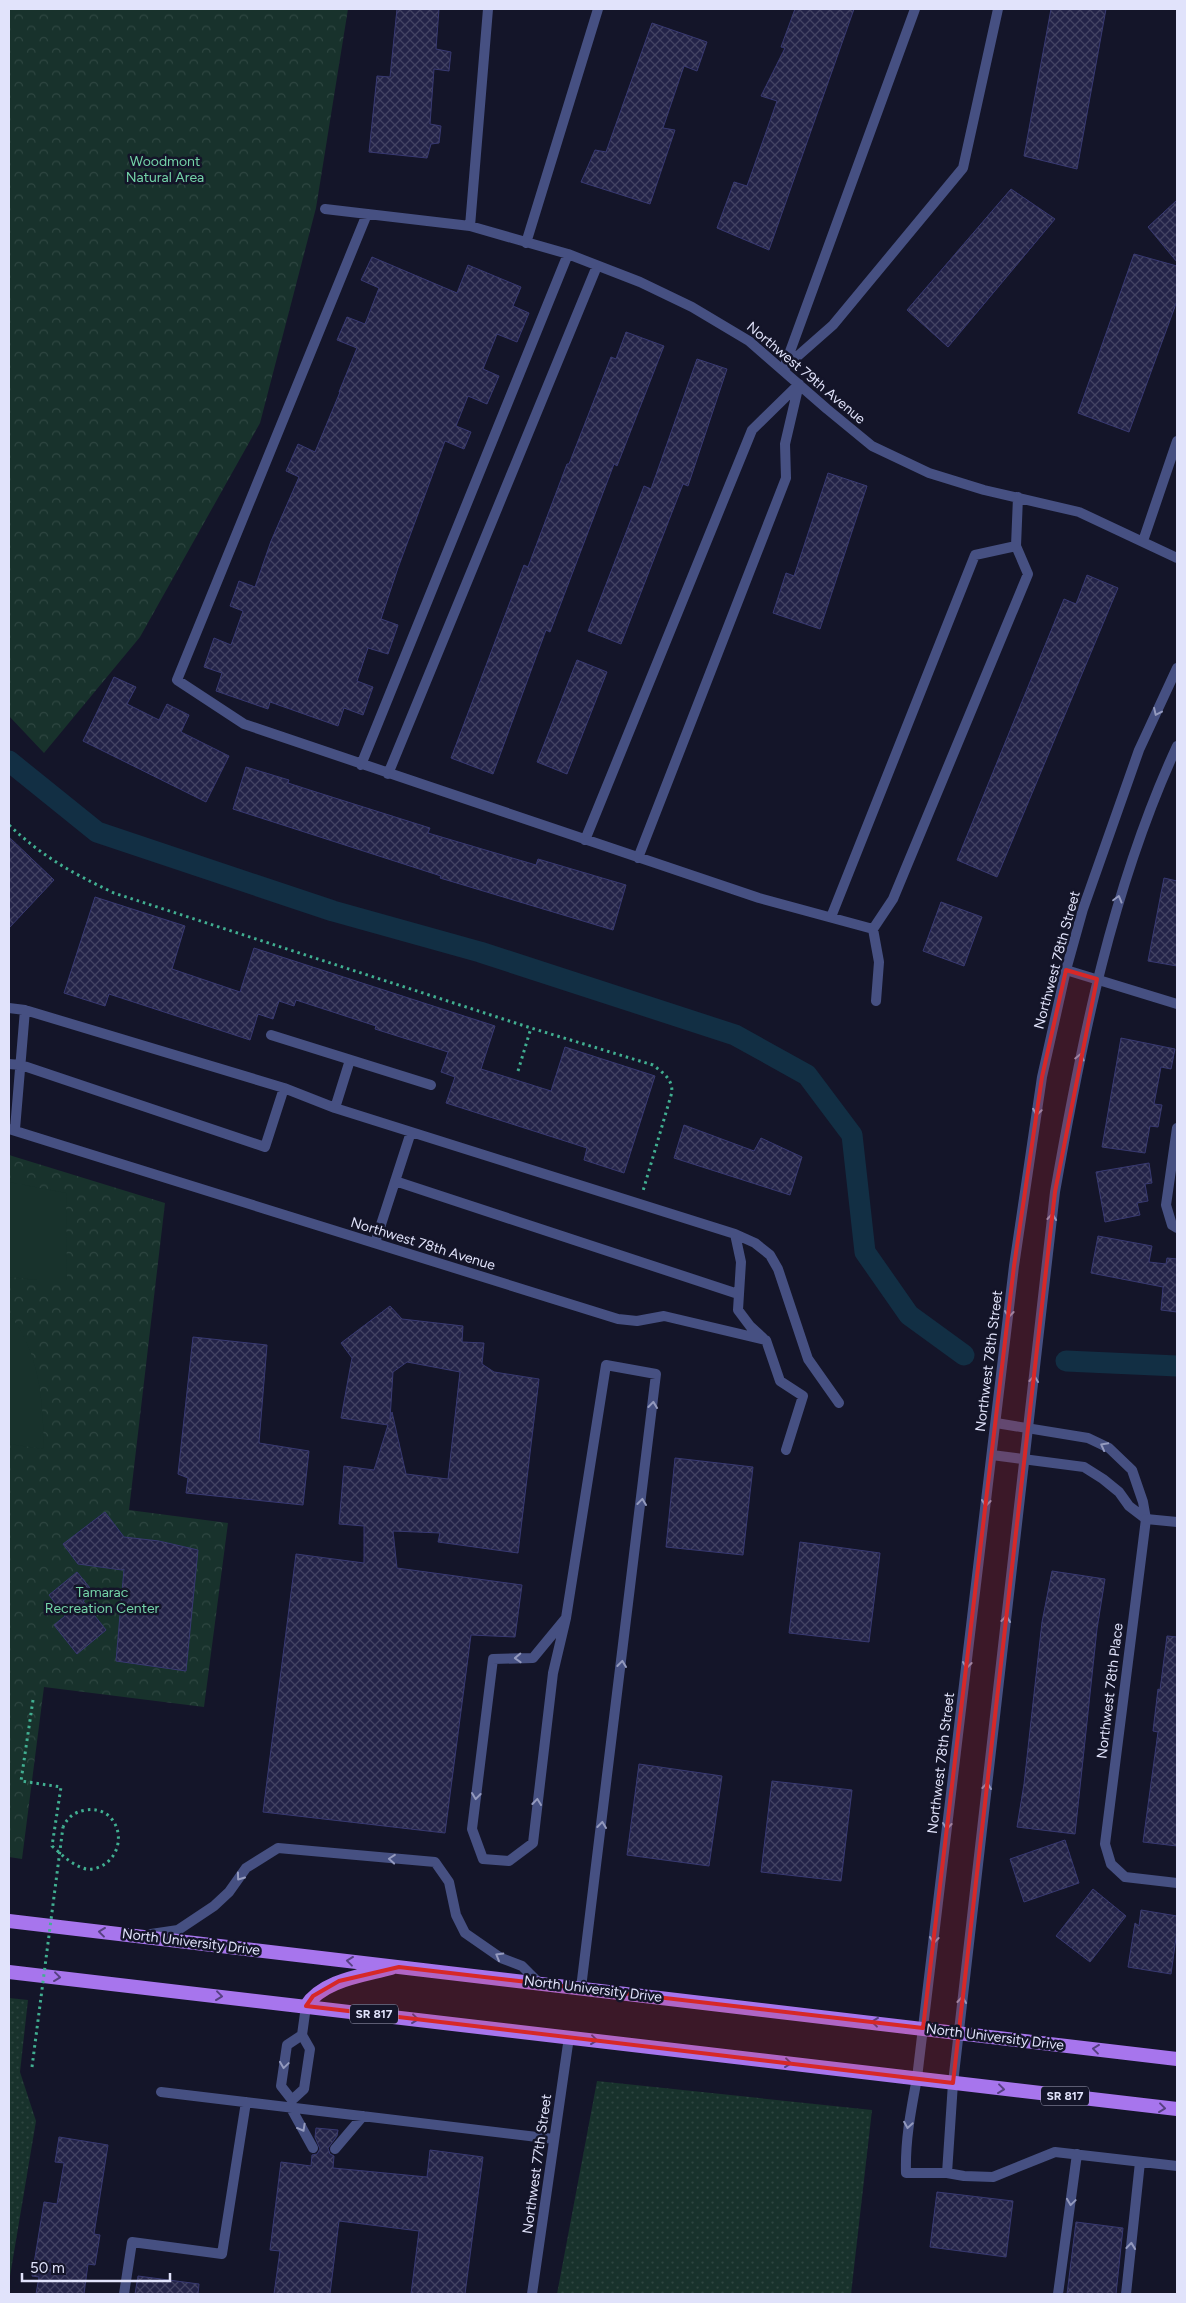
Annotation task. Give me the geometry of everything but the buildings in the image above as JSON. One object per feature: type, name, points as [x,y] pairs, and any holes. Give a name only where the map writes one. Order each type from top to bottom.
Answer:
[{"type":"main road","name":"North University Drive","points":[[9,1921],[1177,2058]]},
{"type":"main road","points":[[306,2006],[313,1996],[339,1981],[399,1966]]},
{"type":"main road","name":"SR 817","points":[[9,1972],[1177,2109]]},
{"type":"street","points":[[470,226],[488,9]]},
{"type":"street","points":[[526,242],[598,9]]},
{"type":"street","points":[[783,369],[915,9]]},
{"type":"street","points":[[783,369],[833,325],[964,168],[998,9]]},
{"type":"street","name":"Northwest 79th Avenue","points":[[325,209],[470,226],[568,254],[640,282],[692,307],[749,341],[872,446],[929,473],[984,490],[1079,512],[1177,558]]},
{"type":"street","points":[[367,214],[177,680],[244,724],[759,898],[873,929]]},
{"type":"street","points":[[361,765],[568,254]]},
{"type":"street","points":[[388,774],[597,266]]},
{"type":"street","points":[[586,840],[752,430],[799,384]]},
{"type":"street","points":[[638,858],[786,478],[785,444],[799,384]]},
{"type":"street","points":[[1143,541],[1177,441]]},
{"type":"street","points":[[876,1002],[879,962],[873,929],[893,899],[1028,574],[1016,546],[1018,497]]},
{"type":"street","points":[[831,918],[976,555],[1016,546]]},
{"type":"street","name":"Northwest 78th Street","points":[[947,2173],[906,2173],[907,2132],[917,2078],[992,1455],[1042,1077],[1066,970],[1083,910],[1139,750],[1177,668]]},
{"type":"street","points":[[1177,746],[1158,788],[1121,890],[1097,979],[1074,1080],[1055,1192],[953,2083],[947,2173],[964,2176],[993,2177],[1055,2152],[1177,2166]]},
{"type":"street","points":[[1066,970],[1177,1004]]},
{"type":"street","points":[[9,1008],[25,1010],[284,1088],[336,1108],[735,1234],[755,1243],[770,1255],[778,1269],[808,1359],[839,1403]]},
{"type":"street","points":[[12,1129],[21,1065],[25,1010]]},
{"type":"street","points":[[271,1035],[431,1085]]},
{"type":"street","points":[[336,1108],[350,1060]]},
{"type":"street","points":[[9,1064],[21,1065],[265,1147],[284,1088]]},
{"type":"street","points":[[1177,1128],[1166,1205],[1172,1225],[1177,1228]]},
{"type":"street","name":"Northwest 78th Avenue","points":[[12,1129],[618,1320],[637,1321],[664,1316],[766,1340]]},
{"type":"street","points":[[375,1243],[411,1132]]},
{"type":"street","points":[[395,1181],[738,1294]]},
{"type":"street","points":[[735,1234],[741,1262],[738,1310],[750,1326],[766,1340],[780,1381],[803,1396],[786,1450]]},
{"type":"street","points":[[566,1618],[532,1658],[494,1659],[472,1829],[483,1858],[509,1861],[533,1843],[552,1673],[566,1618],[606,1365],[656,1374],[582,1988]]},
{"type":"street","name":"Northwest 78th Place","points":[[996,1423],[1088,1438],[1109,1448],[1132,1470],[1143,1502],[1146,1519],[1105,1844],[1111,1864],[1125,1877],[1177,1883]]},
{"type":"street","points":[[992,1455],[1084,1466],[1104,1479],[1119,1492],[1129,1506],[1146,1519],[1177,1522]]},
{"type":"street","points":[[136,1936],[178,1930],[214,1906],[229,1892],[246,1868],[278,1848],[434,1862],[449,1882],[456,1916],[465,1933],[501,1958],[522,1966],[539,1983]]},
{"type":"street","points":[[291,2104],[304,2088],[310,2049],[302,2035],[306,2006]]},
{"type":"street","points":[[302,2035],[287,2045],[281,2086],[313,2148]]},
{"type":"street","name":"Northwest 77th Street","points":[[532,2294],[569,2038]]},
{"type":"street","points":[[161,2092],[246,2102],[291,2104],[363,2116],[554,2140]]},
{"type":"street","points":[[124,2294],[132,2242],[222,2254],[246,2102]]},
{"type":"street","points":[[335,2150],[363,2116]]},
{"type":"street","points":[[1058,2294],[1078,2154]]},
{"type":"street","points":[[1126,2294],[1140,2162]]},
{"type":"path","points":[[9,825],[29,845],[57,865],[114,892],[531,1028],[653,1065],[667,1076],[672,1084],[672,1092],[639,1204]]},
{"type":"path","points":[[518,1071],[531,1028]]},
{"type":"path","points":[[32,2067],[63,1827],[68,1817],[90,1810],[102,1812],[113,1820],[119,1834],[118,1848],[111,1860],[99,1868],[85,1869],[69,1862],[52,1846],[61,1787],[20,1781],[33,1700]]},
{"type":"highlighted area","points":[[1066,970],[1097,979],[1055,1192],[953,2083],[306,2006],[313,1996],[339,1981],[399,1967],[923,2028],[1014,1266],[1042,1077]]},
{"type":"green space","name":"Woodmont Natural Area","points":[[9,9],[348,9],[316,208],[260,423],[140,637],[44,753],[9,716]]},
{"type":"green space","name":"Tamarac Recreation Center","points":[[9,1155],[165,1203],[129,1510],[228,1523],[204,1707],[44,1687],[22,1859],[9,1857]]},
{"type":"green space","points":[[9,1182],[66,1193],[67,1280],[37,1280],[9,1277]]},
{"type":"green space","points":[[9,1314],[27,1344],[38,1378],[41,1395],[44,1449],[9,1444]]},
{"type":"green space","points":[[9,1998],[28,2000],[20,2072],[36,2121],[9,2282]]},
{"type":"green space","points":[[597,2081],[872,2110],[851,2294],[557,2294]]},
{"type":"waterway","points":[[9,761],[97,832],[333,911],[480,952],[735,1035],[807,1075],[852,1135],[865,1252],[909,1315],[964,1355]]},
{"type":"waterway","points":[[1066,1361],[1177,1366]]}]
